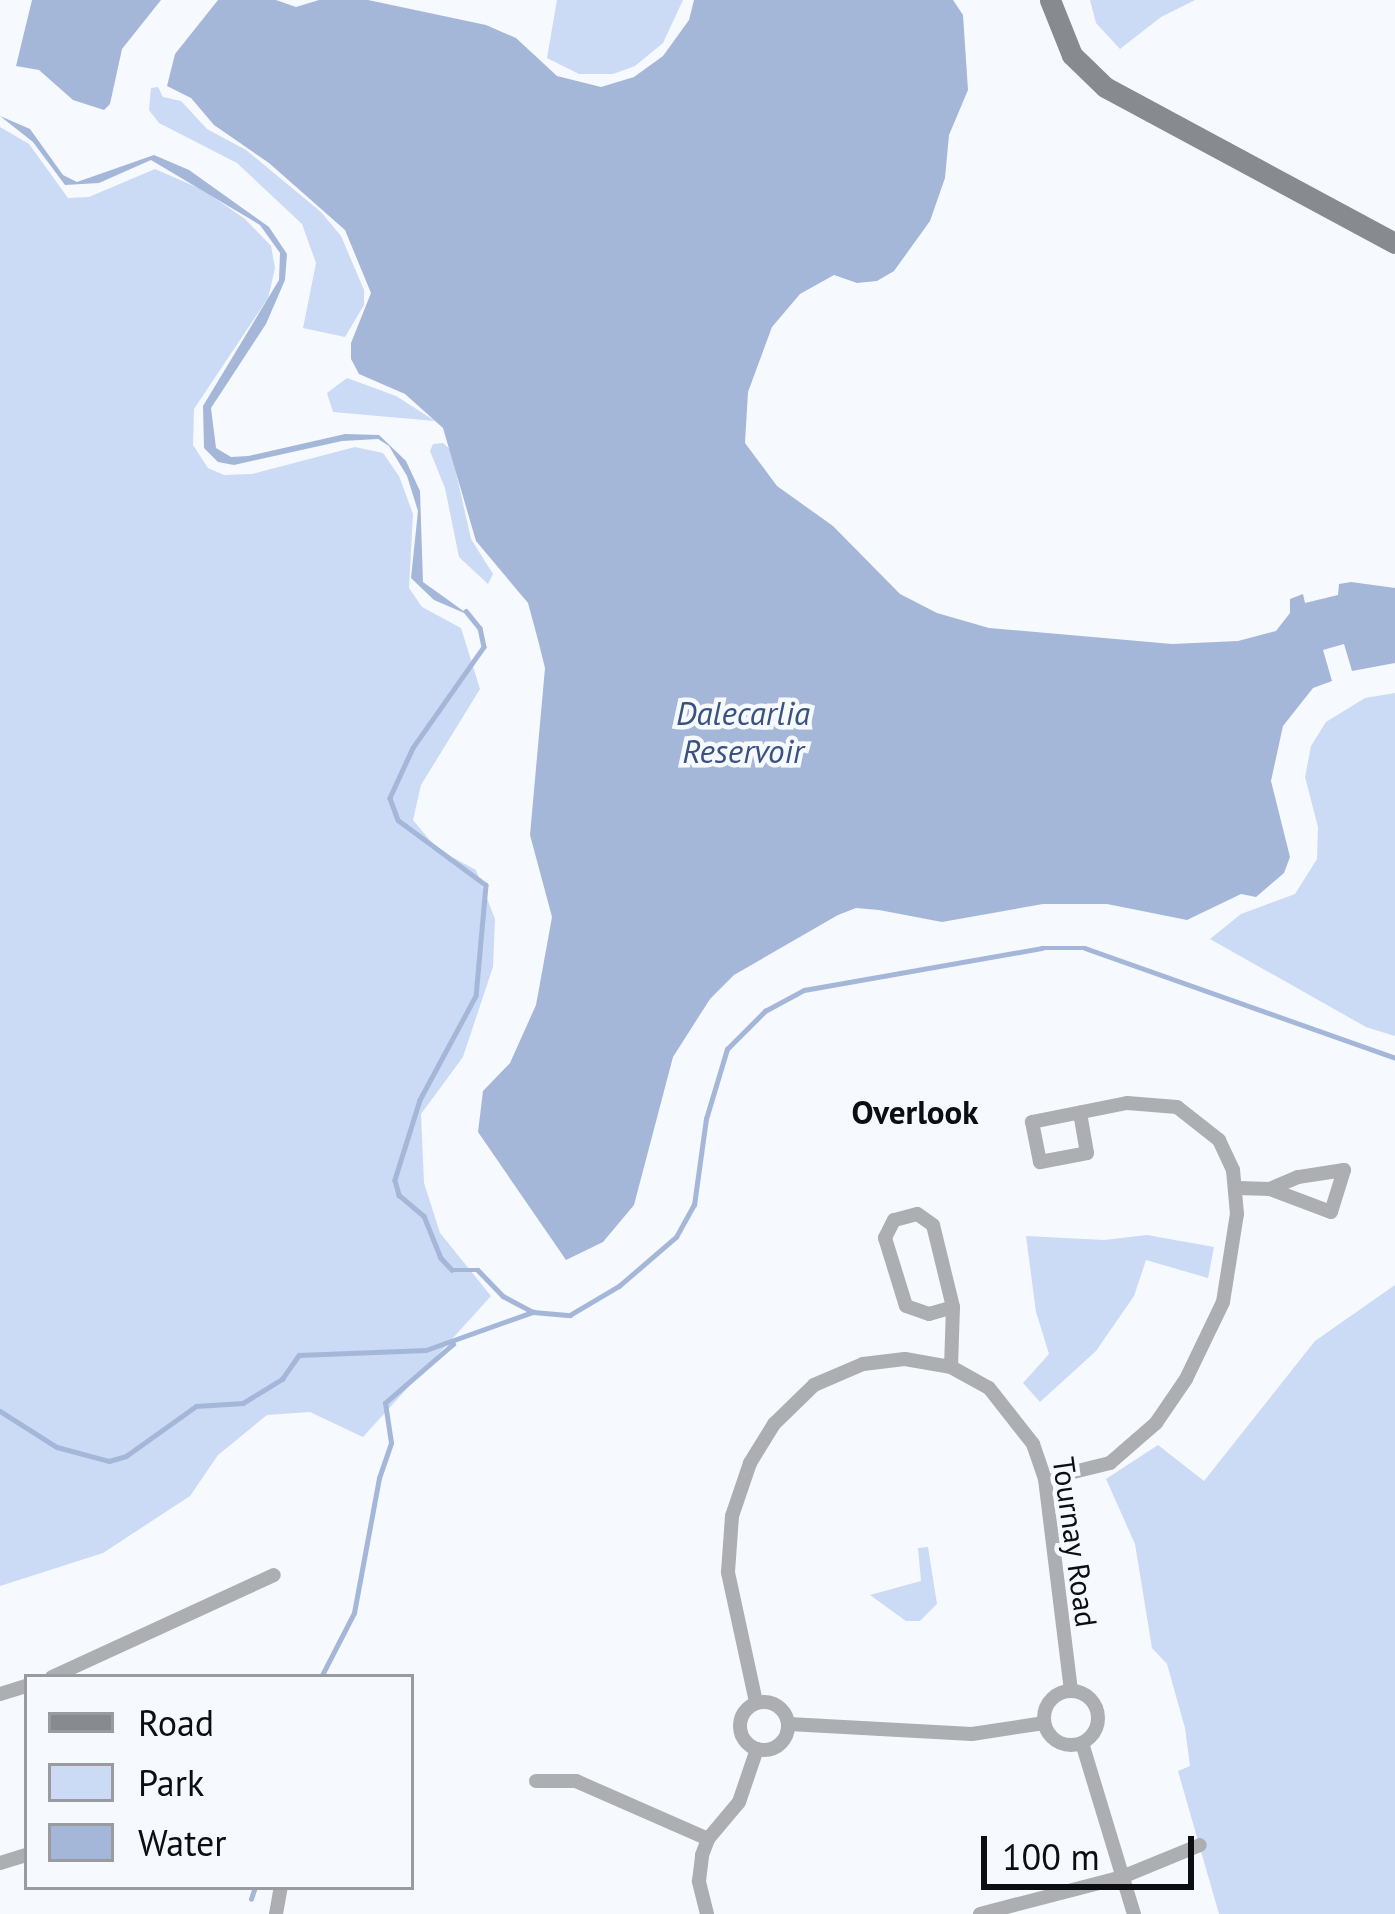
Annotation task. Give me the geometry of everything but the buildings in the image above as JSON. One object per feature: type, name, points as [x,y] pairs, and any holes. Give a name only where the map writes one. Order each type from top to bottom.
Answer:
[{"type":"main road","points":[[1049,0],[1072,55],[1105,86],[1395,243]]},
{"type":"street","points":[[1045,1479],[1098,1469],[1124,1455],[1186,1379],[1223,1302],[1238,1188],[1219,1141],[1177,1107],[1126,1102],[1032,1122],[1040,1162],[1088,1153],[1080,1113]]},
{"type":"street","points":[[1238,1188],[1270,1189],[1331,1212],[1344,1170],[1298,1177],[1270,1189]]},
{"type":"street","points":[[757,1702],[728,1573],[732,1516],[750,1463],[792,1404],[828,1378],[884,1360],[951,1367],[953,1307],[933,1225],[917,1214],[894,1220],[885,1238],[906,1306],[929,1314],[953,1307]]},
{"type":"street","name":"Tournay Road","points":[[951,1367],[989,1388],[1013,1414],[1033,1444],[1045,1479],[1071,1690],[1087,1695],[1099,1716],[1094,1732],[1082,1743],[1134,1914]]},
{"type":"street","points":[[59,1674],[274,1575]]},
{"type":"street","points":[[1044,1724],[1047,1705],[1071,1690]]},
{"type":"street","points":[[757,1702],[777,1705],[789,1724],[779,1745],[757,1749],[745,1741],[740,1727],[744,1712],[757,1702]]},
{"type":"street","points":[[789,1724],[972,1734],[1044,1724]]},
{"type":"street","points":[[1044,1724],[1063,1744],[1082,1743]]},
{"type":"street","points":[[707,1914],[699,1881],[708,1839],[739,1802],[757,1749]]},
{"type":"street","points":[[536,1781],[576,1781],[708,1839]]},
{"type":"street","points":[[980,1914],[1122,1876],[1200,1845]]},
{"type":"green space","points":[[557,0],[683,0],[663,43],[635,66],[613,74],[579,74],[547,58]]},
{"type":"green space","points":[[1090,0],[1195,0],[1161,17],[1120,49],[1096,23]]},
{"type":"green space","points":[[158,87],[163,97],[181,101],[207,129],[246,150],[321,212],[341,236],[364,290],[364,305],[345,337],[303,328],[316,263],[302,224],[237,163],[159,123],[149,110],[151,88]]},
{"type":"green space","points":[[0,127],[29,144],[68,198],[89,197],[155,169],[203,190],[245,219],[271,246],[275,268],[268,298],[194,409],[193,445],[208,468],[224,475],[252,474],[355,447],[383,453],[399,476],[413,514],[409,588],[422,607],[461,628],[480,689],[421,785],[413,820],[437,849],[476,870],[495,919],[493,967],[463,1057],[421,1114],[424,1183],[440,1233],[491,1296],[363,1437],[310,1412],[267,1415],[218,1455],[190,1496],[103,1553],[0,1586]]},
{"type":"green space","points":[[347,378],[396,396],[435,421],[333,412],[327,393]]},
{"type":"green space","points":[[443,443],[451,450],[471,539],[493,574],[488,584],[459,557],[445,488],[430,451],[433,444]]},
{"type":"green space","points":[[1395,693],[1395,1036],[1366,1027],[1210,939],[1241,914],[1295,894],[1317,859],[1318,827],[1305,777],[1311,746],[1326,722],[1365,698]]},
{"type":"green space","points":[[1147,1235],[1214,1247],[1208,1278],[1146,1260],[1134,1296],[1096,1351],[1040,1402],[1023,1383],[1049,1354],[1036,1312],[1026,1236],[1104,1240]]},
{"type":"green space","points":[[1395,1285],[1395,1914],[1219,1914],[1178,1771],[1190,1766],[1185,1728],[1167,1664],[1152,1648],[1135,1544],[1106,1479],[1158,1445],[1204,1481],[1315,1341]]},
{"type":"green space","points":[[928,1547],[937,1604],[920,1621],[906,1621],[870,1595],[921,1581],[918,1548]]},
{"type":"water","points":[[32,0],[161,0],[122,49],[110,104],[104,110],[73,100],[39,70],[16,66]]},
{"type":"water","name":"Dalecarlia Reservoir","points":[[218,0],[276,0],[296,7],[319,0],[368,0],[486,25],[516,38],[557,76],[601,87],[634,77],[663,56],[689,20],[694,0],[953,0],[963,15],[968,90],[949,135],[945,178],[930,221],[894,271],[877,281],[857,283],[834,275],[800,294],[772,327],[748,392],[745,443],[777,486],[833,526],[900,594],[937,613],[989,628],[1172,644],[1238,641],[1276,631],[1290,613],[1290,599],[1303,594],[1305,603],[1338,595],[1339,584],[1351,582],[1395,588],[1395,663],[1352,671],[1344,644],[1323,650],[1332,681],[1313,688],[1283,726],[1271,781],[1290,857],[1284,873],[1256,897],[1241,894],[1187,920],[1107,904],[1043,904],[942,922],[856,908],[838,915],[734,975],[710,999],[673,1057],[634,1205],[603,1242],[566,1260],[478,1132],[483,1091],[510,1063],[536,1005],[552,917],[530,835],[545,668],[528,603],[476,541],[443,428],[405,394],[359,374],[351,359],[351,343],[371,293],[345,230],[269,163],[214,125],[191,98],[167,86],[175,54]]},
{"type":"water","points":[[0,116],[30,129],[63,175],[77,182],[154,155],[189,170],[269,227],[287,254],[285,280],[266,324],[211,408],[216,448],[231,457],[248,456],[345,434],[379,435],[406,461],[420,491],[423,582],[469,615],[434,600],[411,578],[418,511],[407,476],[389,446],[378,439],[342,441],[234,465],[218,462],[204,448],[203,406],[279,280],[280,253],[260,225],[151,160],[99,183],[65,185],[33,142]]},
{"type":"waterway","points":[[466,611],[480,628],[484,647],[413,748],[390,798],[398,820],[486,885],[476,996],[420,1100],[395,1180],[399,1195],[424,1216],[441,1258],[452,1270],[478,1270],[503,1296],[533,1312]]},
{"type":"waterway","points":[[0,1411],[57,1447],[109,1461],[126,1456],[196,1406],[243,1403],[282,1379],[299,1355],[426,1350],[533,1312],[570,1315],[619,1286],[676,1237],[694,1205],[706,1119],[727,1049],[765,1011],[804,990],[1042,948],[1085,948],[1395,1058]]},
{"type":"waterway","points":[[323,1674],[354,1613],[379,1478],[391,1443],[385,1403],[453,1344]]},
{"type":"waterway","points":[[251,1899],[254,1890]]},
{"type":"district","name":"Overlook","points":[[915,1112]]}]
